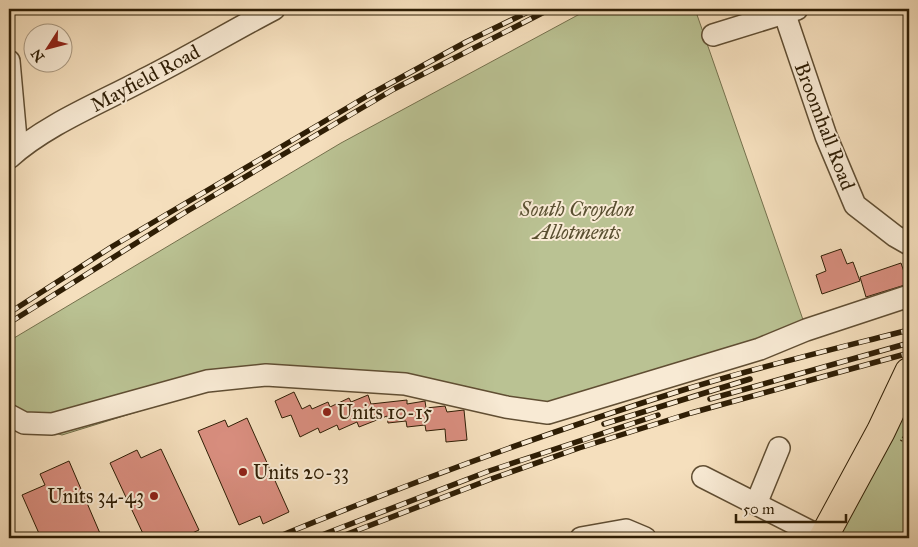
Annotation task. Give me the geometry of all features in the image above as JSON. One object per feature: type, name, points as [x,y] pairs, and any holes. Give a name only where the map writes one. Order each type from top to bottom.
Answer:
[{"type":"main road","points":[[823,538],[881,431],[909,372]]},
{"type":"street","name":"Mayfield Road","points":[[13,154],[49,129],[161,71],[264,11]]},
{"type":"street","points":[[713,35],[791,11]]},
{"type":"street","name":"Broomhall Road","points":[[791,11],[826,136],[855,205],[895,236],[909,244]]},
{"type":"street","points":[[9,60],[13,154]]},
{"type":"street","points":[[9,415],[24,423],[52,424],[207,381],[266,375],[405,384],[506,407],[548,413],[760,348],[806,330],[909,296]]},
{"type":"street","points":[[756,504],[779,448]]},
{"type":"street","points":[[703,477],[823,538]]},
{"type":"street","points":[[581,538],[626,530],[645,538]]},
{"type":"green space","name":"South Croydon Allotments","points":[[589,9],[695,9],[809,337],[537,423],[485,409],[375,388],[234,382],[62,435],[9,420],[9,341],[341,143]]},
{"type":"green space","points":[[909,403],[909,538],[833,538]]},
{"type":"building","points":[[841,249],[847,264],[853,262],[860,281],[822,294],[816,275],[826,271],[821,256]]},
{"type":"building","points":[[901,263],[908,284],[866,297],[860,277]]},
{"type":"building","points":[[294,392],[302,409],[310,405],[312,409],[328,402],[330,407],[349,398],[351,402],[368,395],[371,404],[407,400],[407,404],[425,401],[426,408],[445,406],[447,412],[464,410],[467,440],[446,442],[445,429],[426,431],[425,425],[407,427],[406,421],[388,423],[387,416],[359,427],[357,422],[339,430],[337,425],[320,433],[318,428],[300,437],[291,415],[282,418],[275,401]]},
{"type":"building","name":"Units 20-33","points":[[247,418],[289,512],[263,524],[260,516],[239,525],[198,431],[225,420],[228,427]]},
{"type":"building","name":"Units 34-43","points":[[161,449],[199,530],[181,538],[145,538],[110,463],[137,450],[141,458]]},
{"type":"building","points":[[69,461],[102,538],[41,538],[22,495],[45,485],[40,474]]},
{"type":"railway","points":[[9,313],[113,246],[369,95],[466,42],[534,9]]},
{"type":"railway","points":[[9,323],[184,213],[394,89],[550,9]]},
{"type":"railway","points":[[275,538],[478,459],[631,406],[796,358],[909,330]]},
{"type":"railway","points":[[710,399],[909,343]]},
{"type":"railway","points":[[337,538],[491,479],[579,448],[691,413],[909,353]]},
{"type":"railway","points":[[604,424],[750,379]]},
{"type":"railway","points":[[314,538],[489,471],[658,415]]},
{"type":"place","name":"Units 10-15","points":[[327,412]]},
{"type":"place","name":"Units 20-33","points":[[243,472]]},
{"type":"place","name":"Units 34-43","points":[[154,496]]}]
